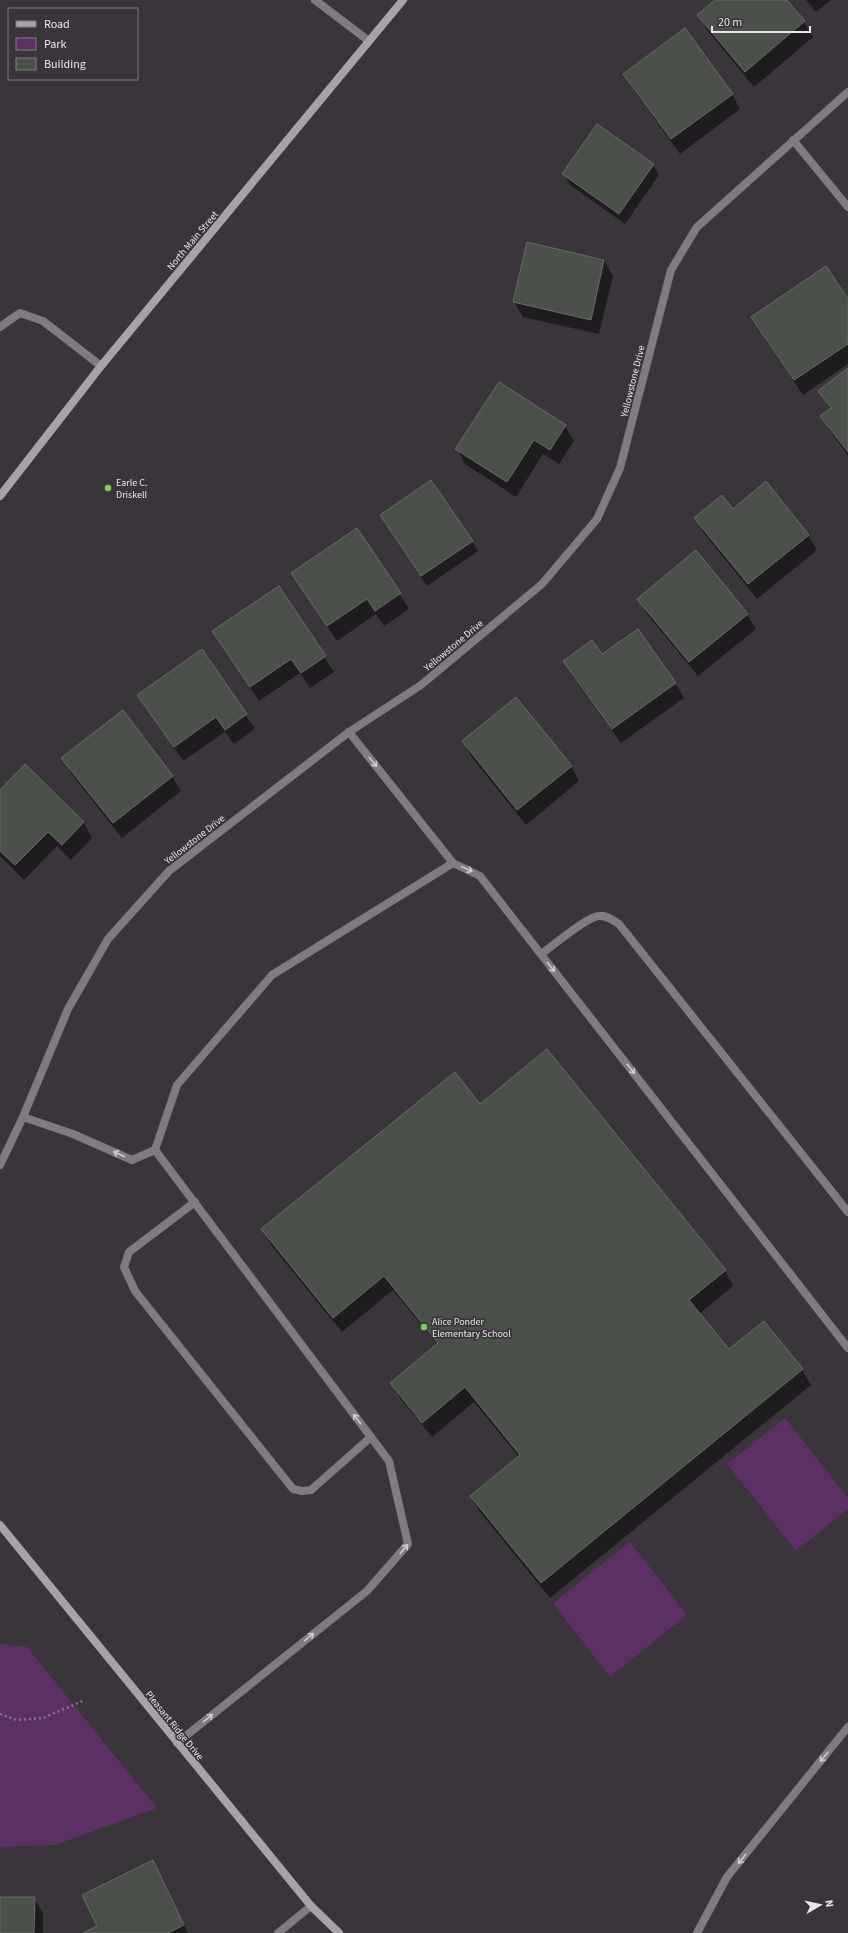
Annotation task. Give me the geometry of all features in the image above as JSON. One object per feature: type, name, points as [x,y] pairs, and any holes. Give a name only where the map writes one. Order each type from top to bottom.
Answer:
[{"type":"main road","name":"North Main Street","points":[[0,496],[3,486],[100,366],[403,0]]},
{"type":"main road","name":"Pleasant Ridge Drive","points":[[0,1525],[311,1906],[339,1933]]},
{"type":"street","points":[[315,0],[369,41]]},
{"type":"street","name":"Yellowstone Drive","points":[[0,1165],[23,1116],[68,1009],[108,939],[169,870],[349,732],[421,685],[542,584],[597,519],[620,468],[671,270],[697,227],[848,92]]},
{"type":"street","points":[[793,140],[848,207]]},
{"type":"street","points":[[0,327],[20,313],[43,321],[100,366]]},
{"type":"street","points":[[349,732],[453,863],[480,876],[848,1348]]},
{"type":"street","points":[[23,1116],[73,1134],[132,1160],[155,1150],[177,1085],[272,975],[453,863]]},
{"type":"street","points":[[542,954],[590,919],[600,915],[619,924],[848,1212]]},
{"type":"street","points":[[155,1150],[389,1461],[408,1544],[367,1591],[177,1743]]},
{"type":"street","points":[[194,1202],[129,1252],[124,1267],[135,1291],[293,1489],[302,1491],[311,1490],[371,1437]]},
{"type":"street","points":[[697,1933],[727,1877],[848,1727]]},
{"type":"street","points":[[278,1933],[311,1906]]},
{"type":"path","points":[[0,1714],[17,1720],[43,1718],[85,1700]]},
{"type":"green space","points":[[785,1418],[848,1498],[848,1509],[796,1551],[727,1464]]},
{"type":"green space","points":[[630,1542],[687,1615],[610,1677],[553,1603]]},
{"type":"green space","points":[[0,1644],[27,1647],[157,1808],[55,1845],[0,1847]]},
{"type":"building","points":[[715,0],[787,0],[805,21],[745,72],[697,15]]},
{"type":"building","points":[[685,28],[733,94],[671,139],[623,74]]},
{"type":"building","points":[[597,124],[654,164],[619,214],[562,174]]},
{"type":"building","points":[[527,242],[604,260],[591,320],[513,302]]},
{"type":"building","points":[[826,266],[848,299],[848,344],[794,380],[751,317]]},
{"type":"building","points":[[848,368],[848,452],[820,416],[831,408],[818,391]]},
{"type":"building","points":[[499,382],[566,425],[550,450],[534,440],[507,482],[455,449]]},
{"type":"building","points":[[431,480],[473,541],[421,576],[380,515]]},
{"type":"building","points":[[766,481],[809,535],[748,584],[694,518],[722,495],[733,509]]},
{"type":"building","points":[[357,528],[401,593],[375,611],[367,599],[327,626],[291,573]]},
{"type":"building","points":[[696,550],[748,614],[689,662],[637,599]]},
{"type":"building","points":[[279,586],[326,656],[301,673],[291,659],[250,687],[212,631]]},
{"type":"building","points":[[638,629],[676,683],[612,729],[563,661],[592,640],[602,654]]},
{"type":"building","points":[[202,649],[247,714],[225,730],[216,717],[174,747],[137,695]]},
{"type":"building","points":[[516,697],[572,766],[517,810],[462,741]]},
{"type":"building","points":[[123,710],[173,776],[113,823],[61,758]]},
{"type":"building","points":[[25,764],[84,822],[62,845],[48,832],[15,865],[0,851],[0,790]]},
{"type":"building","points":[[547,1049],[726,1270],[689,1300],[729,1349],[764,1321],[803,1369],[541,1583],[470,1496],[520,1455],[465,1387],[422,1423],[390,1383],[438,1343],[384,1276],[333,1318],[261,1229],[455,1072],[480,1104]]},
{"type":"building","points":[[153,1860],[184,1925],[168,1933],[83,1933],[97,1926],[82,1895]]},
{"type":"building","points":[[0,1897],[35,1897],[34,1933],[0,1933]]},
{"type":"place","name":"Earle C. Driskell","points":[[108,488]]},
{"type":"place","name":"Alice Ponder Elementary School","points":[[424,1327]]}]
